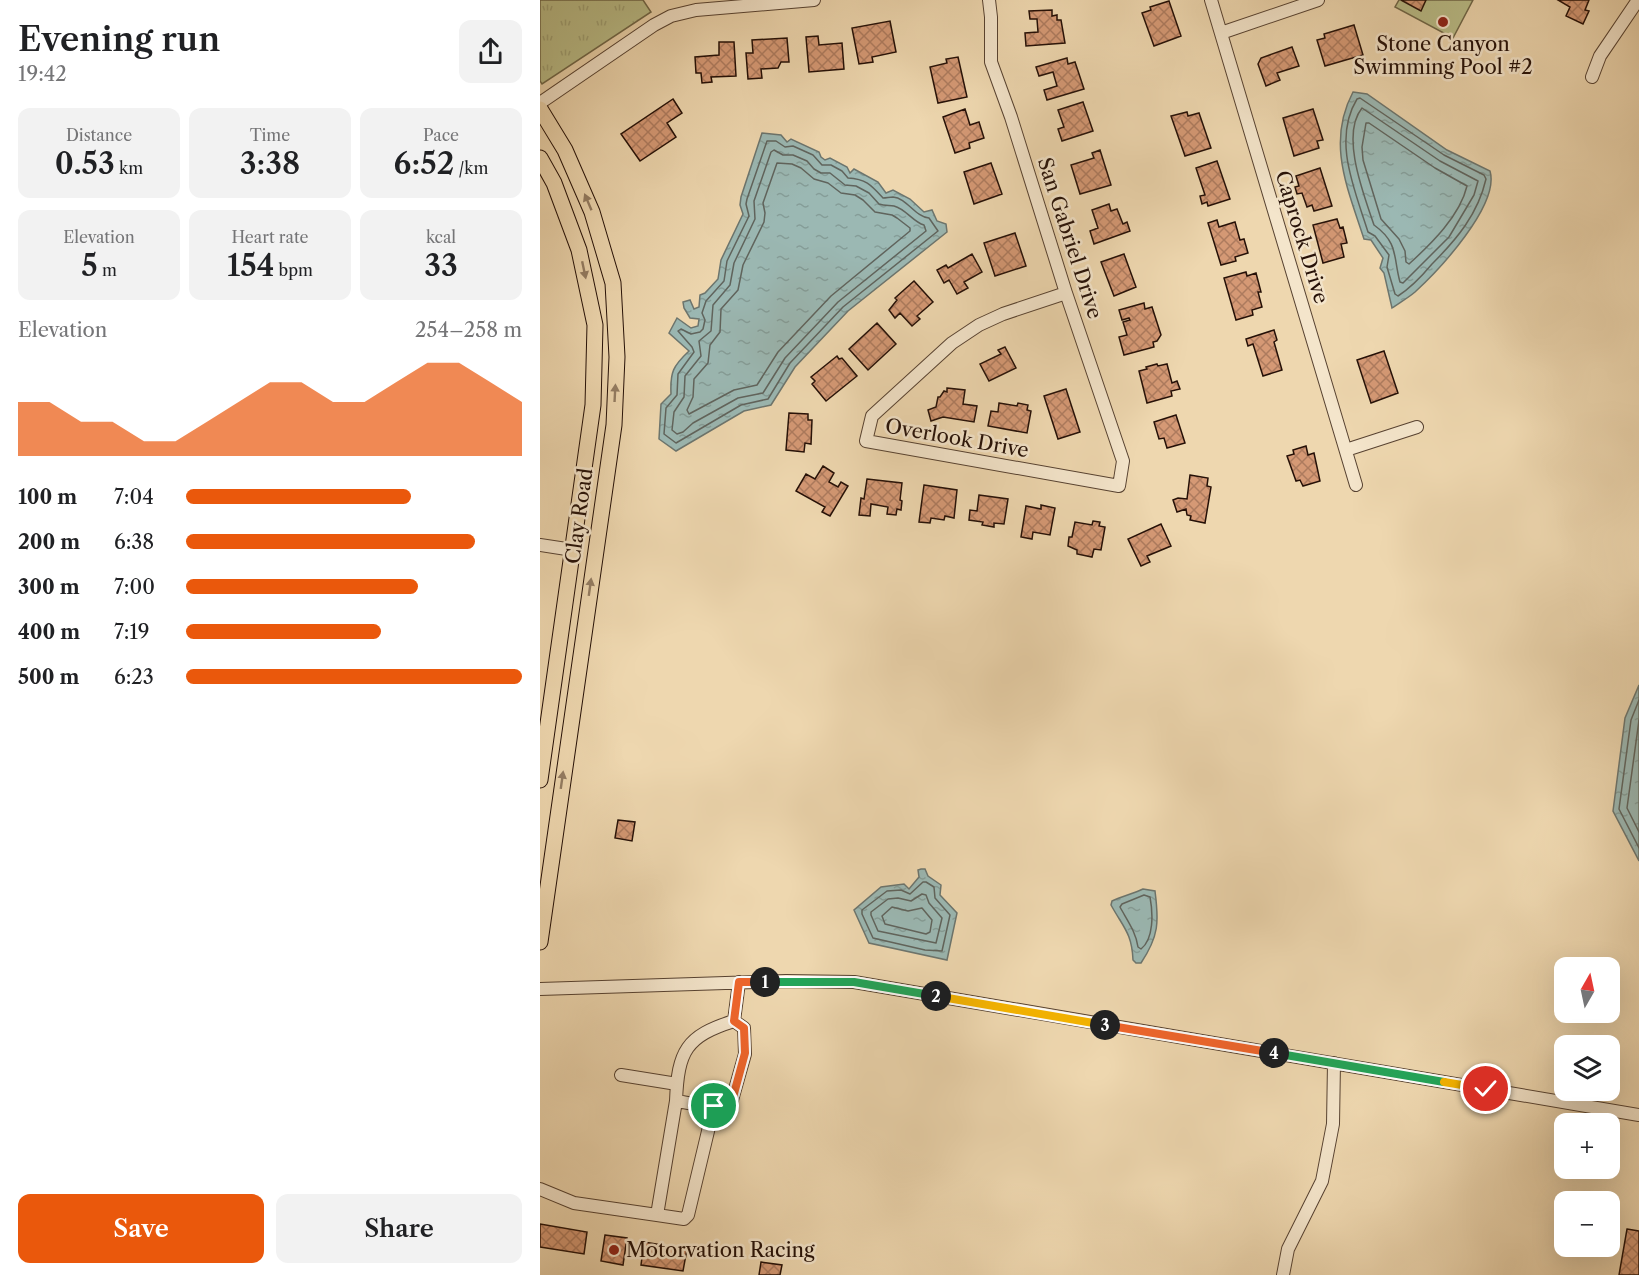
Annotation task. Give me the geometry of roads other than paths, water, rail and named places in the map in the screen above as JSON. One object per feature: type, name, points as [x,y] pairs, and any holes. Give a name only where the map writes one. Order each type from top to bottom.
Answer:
[{"type":"main road","name":"Clay Road","points":[[540,109],[565,150],[592,212],[612,283],[617,357],[614,425],[540,942]]},
{"type":"main road","name":"Clay Road","points":[[540,158],[554,183],[579,250],[595,325],[593,405],[540,780]]},
{"type":"street","points":[[540,104],[649,28],[671,16],[696,10],[814,0]]},
{"type":"street","name":"San Gabriel Drive","points":[[989,0],[992,17],[991,62],[1123,461],[1119,486]]},
{"type":"street","name":"Caprock Drive","points":[[1211,0],[1356,485]]},
{"type":"street","points":[[1221,33],[1318,0]]},
{"type":"street","points":[[1592,77],[1600,56],[1638,0]]},
{"type":"street","name":"Overlook Drive","points":[[1066,293],[1003,314],[979,325],[952,343],[872,416],[866,441],[1119,486]]},
{"type":"street","points":[[1346,450],[1417,427]]},
{"type":"street","points":[[540,545],[573,550]]},
{"type":"street","points":[[540,989],[739,982],[854,982],[1639,1114]]},
{"type":"street","points":[[734,1021],[739,982]]},
{"type":"street","points":[[657,1215],[676,1101],[676,1084],[686,1047],[698,1035],[734,1021]]},
{"type":"street","points":[[676,1101],[714,1106],[726,1105],[732,1101],[745,1053],[744,1028],[734,1021]]},
{"type":"street","points":[[1283,1275],[1288,1249],[1322,1181],[1333,1124],[1334,1063]]},
{"type":"street","points":[[621,1075],[676,1084]]},
{"type":"street","points":[[540,1189],[574,1203],[684,1219],[688,1215],[714,1106]]},
{"type":"water","points":[[1353,92],[1367,94],[1447,150],[1490,171],[1491,185],[1486,201],[1465,236],[1426,282],[1392,308],[1384,273],[1380,268],[1383,258],[1371,240],[1364,239],[1342,166],[1341,129]]},
{"type":"water","points":[[762,133],[781,135],[787,142],[791,139],[819,152],[825,160],[830,158],[847,167],[850,173],[854,169],[878,182],[886,193],[893,190],[910,199],[924,212],[932,210],[937,221],[946,224],[947,232],[848,311],[795,367],[771,405],[744,411],[676,451],[659,439],[661,404],[671,394],[674,370],[689,351],[669,333],[677,318],[691,328],[698,326],[699,319],[690,318],[683,302],[690,300],[694,309],[699,307],[700,295],[705,293],[718,279],[721,260],[743,214],[740,205],[741,197]]},
{"type":"water","points":[[1639,685],[1639,861],[1613,811],[1625,718]]},
{"type":"water","points":[[925,869],[928,876],[941,885],[940,895],[957,913],[947,960],[869,943],[854,910],[881,887],[904,884],[909,889],[919,877],[918,870]]},
{"type":"water","points":[[1143,889],[1155,891],[1157,920],[1151,945],[1141,963],[1136,963],[1133,960],[1129,937],[1111,905],[1112,901]]},
{"type":"place","name":"Stone Canyon Swimming Pool #2","points":[[1443,22]]},
{"type":"place","name":"Motorvation Racing","points":[[614,1250]]}]
